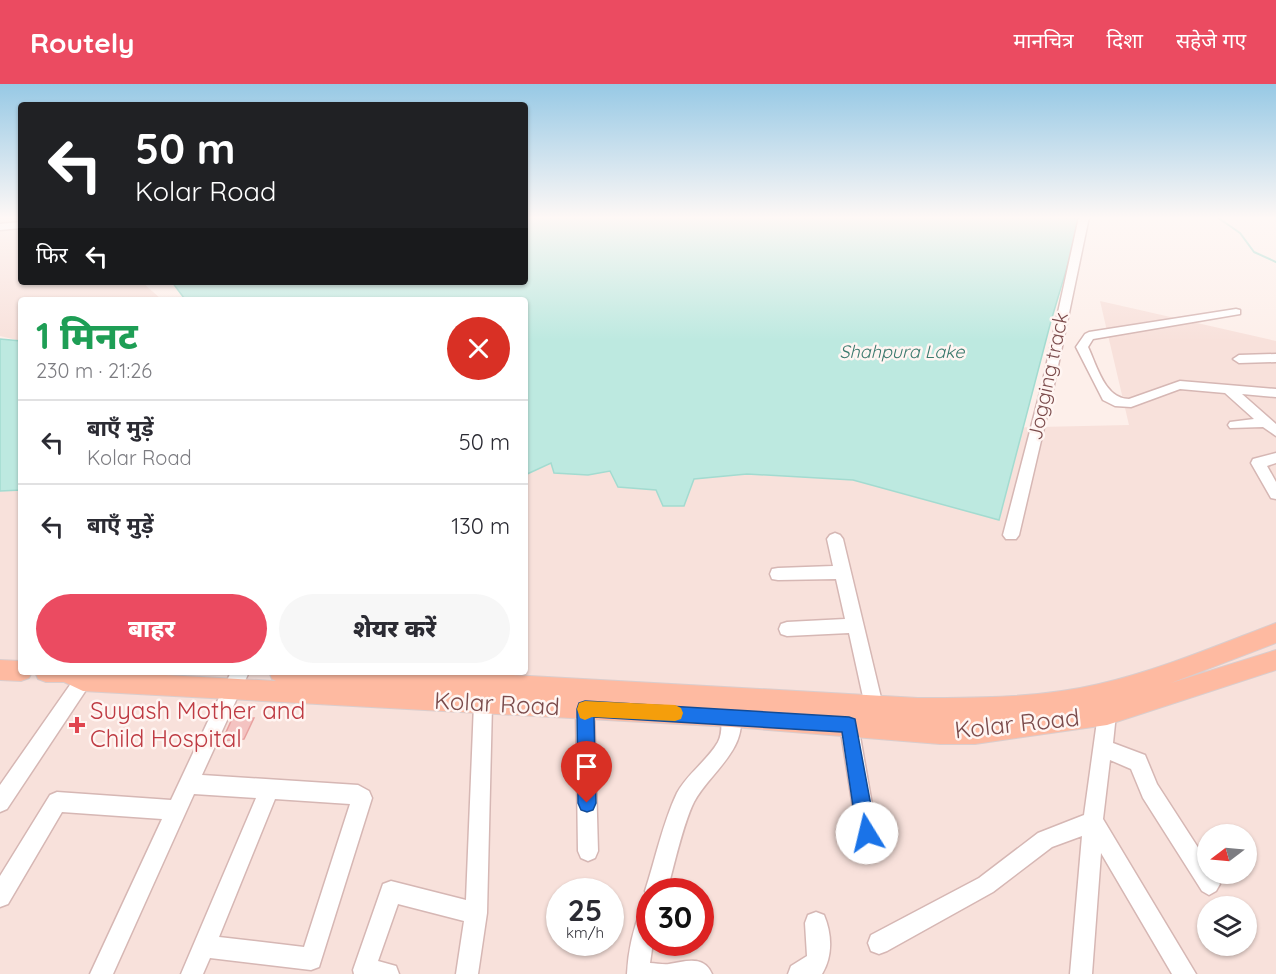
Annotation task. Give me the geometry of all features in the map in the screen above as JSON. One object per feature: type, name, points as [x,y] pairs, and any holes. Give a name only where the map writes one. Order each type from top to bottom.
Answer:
[{"type":"main road","name":"Kolar Road","points":[[100,675],[485,687],[585,709],[874,706],[978,709],[1076,699],[1125,687],[1276,633]]},
{"type":"main road","name":"Kolar Road","points":[[321,675],[730,707],[849,725],[940,732],[975,732],[1107,714],[1276,660]]},
{"type":"street","name":"Jogging track","points":[[1011,535],[1048,385],[1075,259]]},
{"type":"street","points":[[1236,312],[1089,336],[1082,347],[1107,397],[1120,403],[1131,402],[1180,386],[1276,393]]},
{"type":"street","points":[[1239,358],[1276,358]]},
{"type":"street","points":[[1227,389],[1271,426]]},
{"type":"street","points":[[1235,425],[1271,426]]},
{"type":"street","points":[[1276,458],[1258,464],[1276,494]]},
{"type":"street","points":[[835,539],[874,706]]},
{"type":"street","points":[[778,574],[843,572]]},
{"type":"street","points":[[787,629],[855,626]]},
{"type":"street","points":[[0,802],[6,785],[71,675]]},
{"type":"street","points":[[101,974],[237,680]]},
{"type":"street","points":[[467,974],[476,913],[485,687]]},
{"type":"street","points":[[660,878],[685,799],[693,786],[724,752],[730,707]]},
{"type":"street","points":[[585,709],[588,851]]},
{"type":"street","points":[[1081,974],[1093,821],[1107,714]]},
{"type":"street","points":[[849,725],[867,833]]},
{"type":"street","points":[[1103,748],[1138,762],[1150,791],[1209,885]]},
{"type":"street","points":[[187,784],[357,795],[362,798],[311,959],[204,946]]},
{"type":"street","points":[[192,974],[270,789]]},
{"type":"street","points":[[0,897],[57,802],[175,810]]},
{"type":"street","points":[[879,943],[986,885],[1045,840],[1093,821]]},
{"type":"street","points":[[1093,821],[1185,974]]},
{"type":"street","points":[[388,974],[364,970],[391,892],[476,913]]},
{"type":"street","points":[[799,974],[815,966],[819,959],[816,924]]},
{"type":"street","points":[[639,956],[638,974],[660,974]]},
{"type":"street","points":[[673,974],[698,971],[701,974]]},
{"type":"shaded area","points":[[0,259],[18,259],[18,285],[145,285],[159,297],[18,297],[18,340],[0,336]]},
{"type":"shaded area","points":[[1100,301],[1276,341],[1276,974],[0,974],[0,452],[18,451],[18,675],[528,675],[528,439],[1129,425]]},
{"type":"water","name":"Shahpura Lake","points":[[528,259],[1070,259],[999,520],[853,480],[747,474],[694,479],[684,506],[663,506],[656,490],[618,487],[610,471],[588,475],[554,473],[551,463],[528,474],[528,297],[183,297],[174,285],[528,285]]},
{"type":"water","points":[[0,339],[18,341],[18,490],[0,491]]},
{"type":"building","points":[[254,718],[244,739],[222,741],[232,719]]},
{"type":"waterway","points":[[1268,259],[1276,262]]},
{"type":"slow traffic","points":[[585,713],[585,709],[675,713]]},
{"type":"place","name":"Suyash Mother and Child Hospital","points":[[77,725]]},
{"type":"route","points":[[587,803],[585,709],[732,716],[849,725],[867,833]]}]
